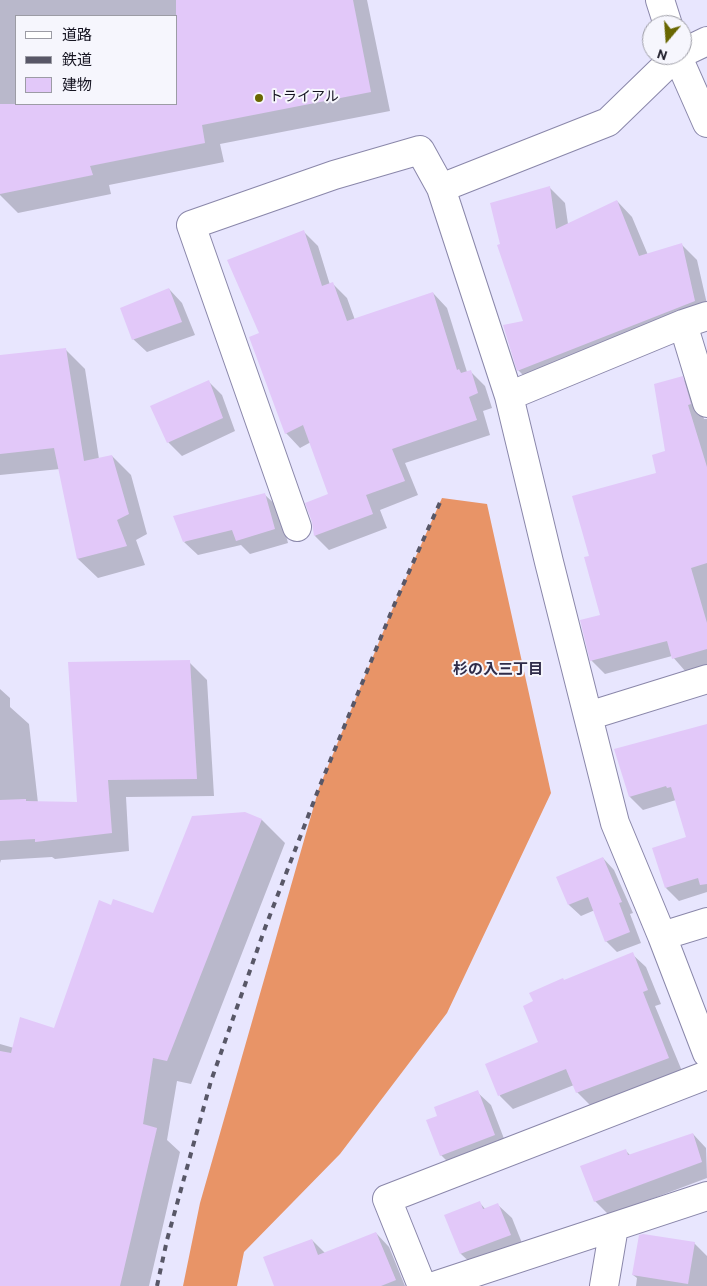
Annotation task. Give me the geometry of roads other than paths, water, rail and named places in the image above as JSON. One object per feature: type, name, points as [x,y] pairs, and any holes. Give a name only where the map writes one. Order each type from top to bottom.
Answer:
[{"type":"street","points":[[660,0],[665,15]]},
{"type":"street","points":[[692,48],[707,41]]},
{"type":"street","points":[[441,188],[608,122],[668,65]]},
{"type":"street","points":[[682,65],[707,124]]},
{"type":"street","points":[[298,527],[191,225],[334,175],[420,150],[441,188],[509,396],[615,823],[662,936],[707,1053]]},
{"type":"street","points":[[509,396],[695,320],[707,403]]},
{"type":"street","points":[[588,716],[707,679]]},
{"type":"street","points":[[662,936],[707,922]]},
{"type":"street","points":[[422,1286],[388,1198],[707,1075]]},
{"type":"street","points":[[434,1286],[707,1196]]},
{"type":"street","points":[[604,1286],[614,1227]]},
{"type":"railway","points":[[157,1286],[167,1240],[211,1081],[265,928],[319,788],[395,603],[442,498]]},
{"type":"place","name":"トライアル","points":[[259,98]]},
{"type":"district","name":"杉の入三丁目","points":[[498,671]]}]
